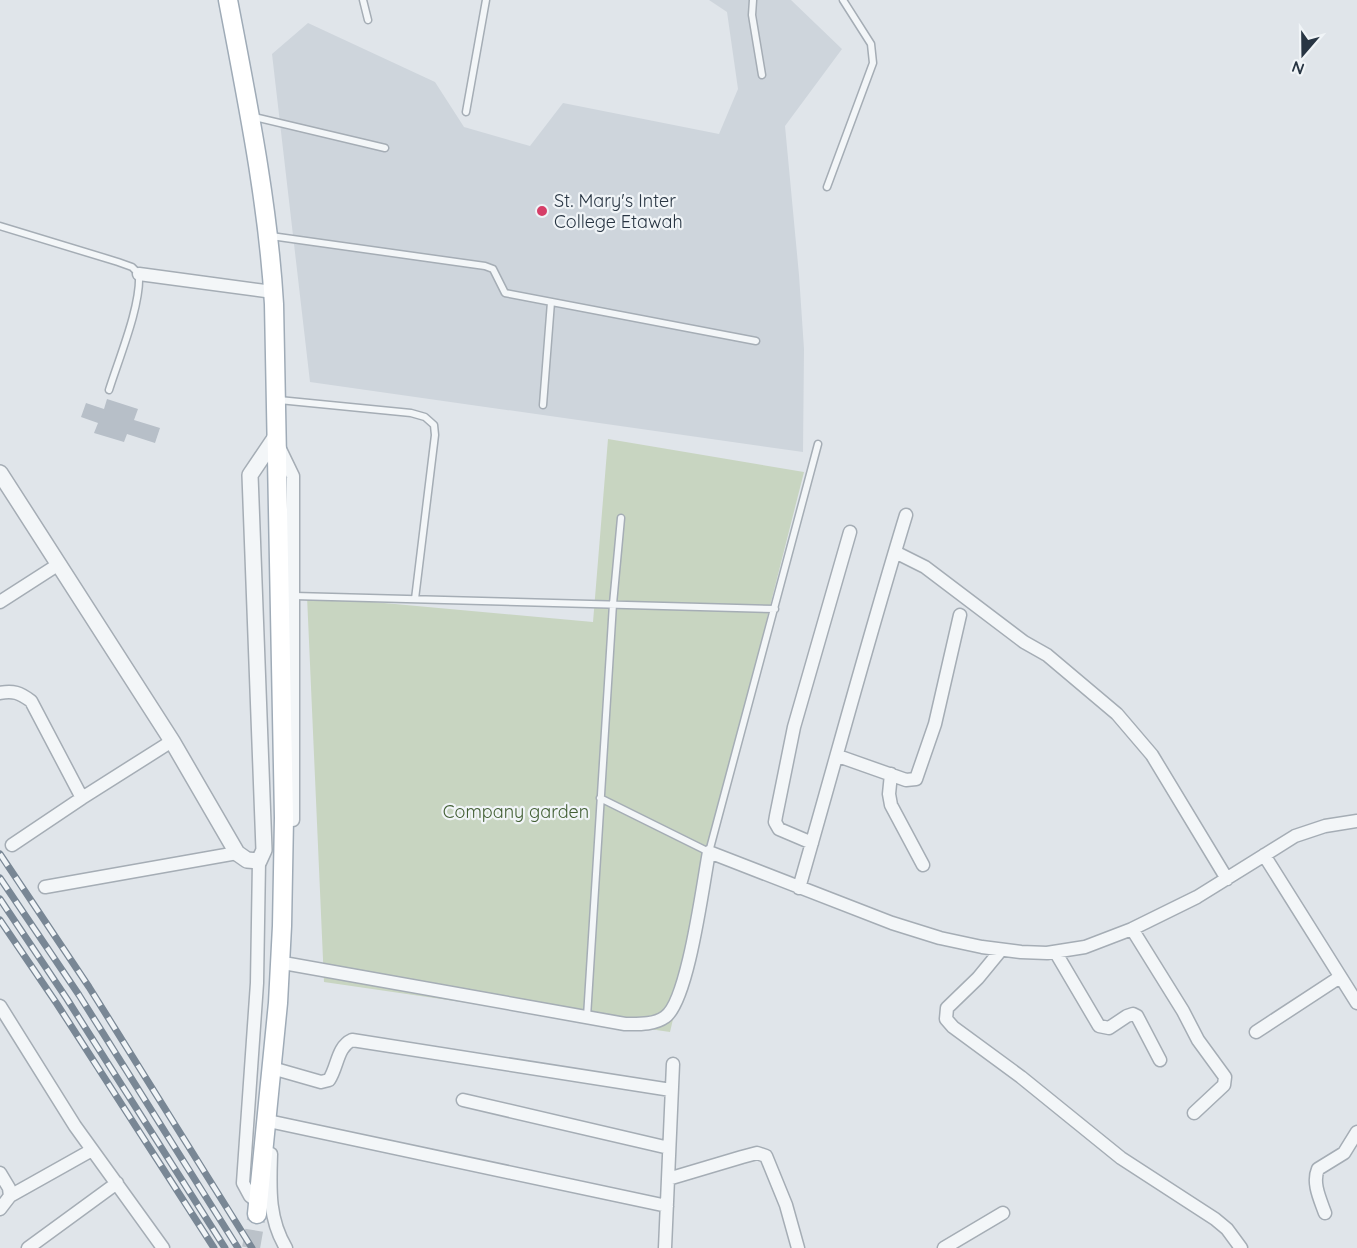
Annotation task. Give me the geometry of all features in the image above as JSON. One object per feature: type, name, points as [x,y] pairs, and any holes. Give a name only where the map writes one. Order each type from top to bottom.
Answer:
[{"type":"main road","points":[[228,0],[250,116],[273,292],[284,818],[278,1003],[257,1208]]},
{"type":"street","points":[[139,274],[273,292]]},
{"type":"street","points":[[275,438],[293,476],[293,835],[289,964],[273,1122],[269,1194],[274,1222],[286,1248]]},
{"type":"street","points":[[257,1208],[243,1183],[257,983],[259,861],[264,850],[250,475],[275,438]]},
{"type":"street","points":[[0,473],[172,741],[237,853],[247,860],[259,861]]},
{"type":"street","points":[[799,888],[869,636],[906,515]]},
{"type":"street","points":[[812,843],[779,829],[776,826],[776,816],[794,727],[850,532]]},
{"type":"street","points":[[895,552],[925,567],[1024,642],[1047,655],[1117,714],[1152,755],[1227,879]]},
{"type":"street","points":[[0,602],[59,564]]},
{"type":"street","points":[[837,756],[913,781],[916,780],[935,724],[960,615]]},
{"type":"street","points":[[0,693],[12,691],[31,701],[82,798]]},
{"type":"street","points":[[12,845],[172,741]]},
{"type":"street","points":[[891,774],[889,794],[891,805],[923,865]]},
{"type":"street","points":[[289,964],[625,1024],[646,1024],[666,1017],[678,999],[685,978],[709,852],[799,888],[940,938],[1001,950],[1056,952],[1085,947],[1166,914],[1295,836],[1325,826],[1357,821]]},
{"type":"street","points":[[45,887],[237,853]]},
{"type":"street","points":[[1264,855],[1357,1003]]},
{"type":"street","points":[[1132,929],[1183,1011],[1198,1040],[1225,1077],[1224,1084],[1194,1113]]},
{"type":"street","points":[[1001,950],[978,978],[947,1008],[946,1019],[953,1027],[1021,1077],[1121,1158],[1215,1219],[1241,1248]]},
{"type":"street","points":[[1056,952],[1099,1026],[1109,1028],[1126,1016],[1133,1014],[1137,1016],[1160,1059]]},
{"type":"street","points":[[1256,1032],[1340,977]]},
{"type":"street","points":[[0,1006],[92,1150],[163,1248]]},
{"type":"street","points":[[279,1070],[321,1082],[329,1080],[334,1073],[344,1043],[352,1040],[672,1090]]},
{"type":"street","points":[[665,1248],[673,1064]]},
{"type":"street","points":[[462,1100],[669,1148]]},
{"type":"street","points":[[273,1122],[667,1206]]},
{"type":"street","points":[[1325,1213],[1315,1182],[1316,1173],[1318,1169],[1344,1153],[1357,1132]]},
{"type":"street","points":[[0,1209],[10,1196],[92,1150]]},
{"type":"street","points":[[668,1179],[757,1153],[766,1156],[786,1205],[798,1248]]},
{"type":"street","points":[[0,1173],[9,1188],[10,1196]]},
{"type":"street","points":[[28,1248],[117,1183]]},
{"type":"street","points":[[944,1248],[1003,1213]]},
{"type":"lane","points":[[363,0],[368,20]]},
{"type":"lane","points":[[466,112],[486,0]]},
{"type":"lane","points":[[753,0],[752,15],[762,75]]},
{"type":"lane","points":[[827,187],[873,63],[871,44],[843,0]]},
{"type":"lane","points":[[250,116],[385,148]]},
{"type":"lane","points":[[0,226],[118,262],[132,267],[139,274],[140,287],[136,303],[109,390]]},
{"type":"lane","points":[[267,236],[485,266],[493,269],[505,293],[756,341]]},
{"type":"lane","points":[[543,405],[551,302]]},
{"type":"lane","points":[[275,399],[411,413],[425,417],[434,425],[435,435],[415,599]]},
{"type":"lane","points":[[600,798],[709,852],[818,444]]},
{"type":"lane","points":[[587,1017],[613,604],[621,518]]},
{"type":"lane","points":[[294,596],[775,609]]},
{"type":"shaded area","name":"St. Mary's Inter College Etawah","points":[[709,0],[791,0],[842,49],[785,126],[804,349],[803,452],[310,382],[272,54],[308,23],[435,82],[464,127],[530,146],[563,103],[719,134],[738,89],[727,12]]},
{"type":"green space","name":"Company garden","points":[[608,439],[804,472],[768,614],[670,1032],[324,982],[307,596],[593,622]]},
{"type":"building","points":[[107,399],[138,409],[134,420],[160,428],[155,443],[127,434],[124,442],[94,433],[98,423],[81,417],[86,403],[104,409]]},
{"type":"tunnel","points":[[251,1248],[257,1214]]},
{"type":"railway","points":[[0,854],[89,987],[252,1248]]},
{"type":"railway","points":[[0,878],[79,995],[238,1248]]},
{"type":"railway","points":[[0,899],[67,999],[225,1248]]},
{"type":"railway","points":[[0,920],[57,1004],[214,1248]]},
{"type":"place","name":"St. Mary's Inter College Etawah","points":[[542,211]]}]
